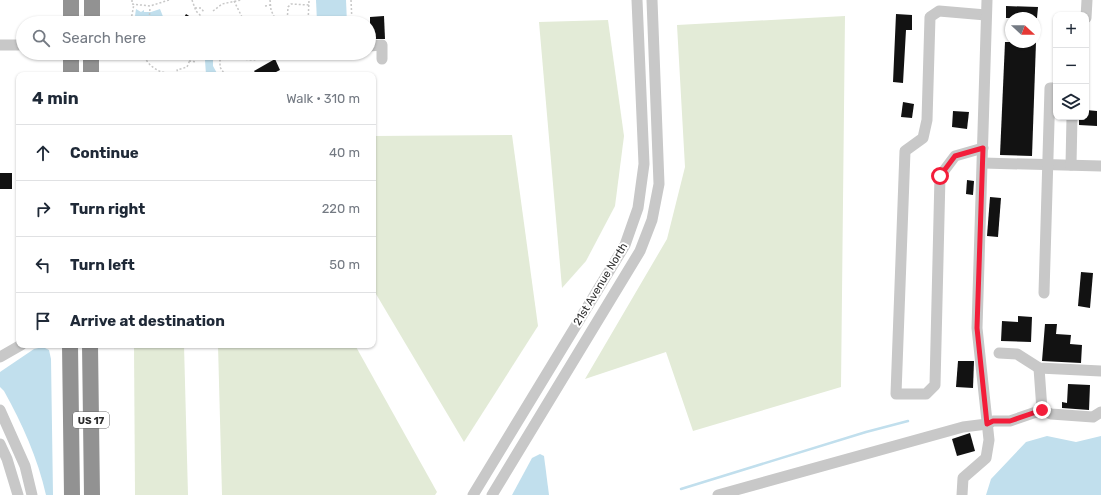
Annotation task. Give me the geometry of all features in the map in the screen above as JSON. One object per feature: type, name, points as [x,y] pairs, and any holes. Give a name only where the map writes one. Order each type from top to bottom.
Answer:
[{"type":"highway","points":[[71,0],[71,16]]},
{"type":"highway","points":[[92,0],[92,16]]},
{"type":"highway","points":[[71,60],[71,72]]},
{"type":"highway","points":[[91,60],[91,72]]},
{"type":"highway","name":"US 17","points":[[70,348],[72,495]]},
{"type":"highway","name":"US 17","points":[[90,348],[92,495]]},
{"type":"street","name":"21st Avenue North","points":[[473,495],[625,245],[638,208],[644,164],[637,0]]},
{"type":"street","name":"21st Avenue North","points":[[492,495],[640,251],[652,220],[659,184],[652,0]]},
{"type":"street","points":[[962,495],[963,478],[986,458],[989,440],[977,328],[987,0]]},
{"type":"street","points":[[1086,12],[1087,0]]},
{"type":"street","points":[[983,148],[955,156],[940,176],[935,385],[926,394],[896,394],[905,151],[923,138],[927,120],[930,17],[939,11],[986,15]]},
{"type":"street","points":[[0,45],[16,45]]},
{"type":"street","points":[[376,45],[382,45],[382,59]]},
{"type":"street","points":[[1044,293],[1050,88],[1053,88]]},
{"type":"street","points":[[1071,165],[1072,120]]},
{"type":"street","points":[[983,162],[1101,166]]},
{"type":"street","points":[[0,356],[16,348]]},
{"type":"street","points":[[999,353],[1017,354],[1039,368],[1101,371]]},
{"type":"street","points":[[1039,368],[1042,410]]},
{"type":"street","points":[[0,410],[25,466],[32,495]]},
{"type":"street","points":[[718,495],[963,427],[987,424],[993,421],[1010,421],[1042,410],[1051,414],[1093,417],[1101,412]]},
{"type":"street","points":[[0,444],[7,459],[18,495]]},
{"type":"path","points":[[132,0],[132,4],[134,4],[132,16]]},
{"type":"path","points":[[134,4],[150,6],[169,0]]},
{"type":"path","points":[[192,0],[200,16]]},
{"type":"path","points":[[213,11],[229,1],[241,0]]},
{"type":"path","points":[[270,0],[274,16]]},
{"type":"path","points":[[308,16],[309,0]]},
{"type":"path","points":[[351,0],[352,16]]},
{"type":"path","points":[[234,1],[242,16]]},
{"type":"path","points":[[287,16],[288,7],[291,4],[309,5]]},
{"type":"path","points":[[265,6],[271,5]]},
{"type":"path","points":[[150,6],[150,16]]},
{"type":"path","points":[[195,8],[201,8],[204,12]]},
{"type":"path","points":[[147,60],[157,70],[162,72]]},
{"type":"path","points":[[220,60],[220,67],[223,72]]},
{"type":"path","points":[[178,72],[177,70],[187,67],[189,62],[196,62]]},
{"type":"green space","points":[[845,16],[841,387],[693,431],[666,352],[585,379],[667,239],[685,167],[677,25]]},
{"type":"green space","points":[[608,20],[624,136],[615,206],[586,261],[562,288],[539,22]]},
{"type":"green space","points":[[512,135],[538,326],[464,442],[376,294],[376,136]]},
{"type":"green space","points":[[134,348],[184,348],[188,495],[135,495]]},
{"type":"green space","points":[[218,348],[357,348],[437,492],[435,495],[222,495]]},
{"type":"water","points":[[316,0],[346,0],[347,16],[317,16]]},
{"type":"water","points":[[136,9],[141,12],[144,10],[144,12],[151,12],[160,9],[163,16],[135,16]]},
{"type":"water","points":[[205,60],[213,60],[213,66],[216,72],[206,72]]},
{"type":"water","points":[[45,348],[49,350],[51,359],[53,495],[46,495],[39,468],[29,442],[11,403],[0,387],[0,372],[34,349]]},
{"type":"water","points":[[1047,436],[1076,442],[1101,436],[1101,495],[986,495],[991,479],[1026,442]]},
{"type":"water","points":[[540,454],[544,456],[549,495],[512,495],[532,458]]},
{"type":"building","points":[[1006,6],[1038,7],[1038,12],[1006,12]]},
{"type":"building","points":[[896,14],[912,15],[912,30],[906,30],[903,83],[893,82]]},
{"type":"building","points":[[384,16],[385,39],[376,39],[376,17]]},
{"type":"building","points":[[1005,42],[1005,48],[1036,48],[1032,156],[1000,155]]},
{"type":"building","points":[[273,60],[275,60],[280,70],[276,72],[254,71]]},
{"type":"building","points":[[903,102],[914,104],[912,118],[901,117]]},
{"type":"building","points":[[1089,110],[1097,111],[1097,126],[1079,125],[1079,120],[1089,120]]},
{"type":"building","points":[[953,111],[969,112],[967,129],[952,127]]},
{"type":"building","points":[[0,173],[12,173],[12,189],[0,189]]},
{"type":"building","points":[[967,180],[974,181],[973,195],[966,194]]},
{"type":"building","points":[[990,197],[1001,198],[998,237],[987,236]]},
{"type":"building","points":[[1081,272],[1093,273],[1090,308],[1078,306]]},
{"type":"building","points":[[1018,316],[1032,317],[1031,342],[1001,341],[1002,321],[1018,322]]},
{"type":"building","points":[[1045,324],[1057,324],[1056,334],[1071,335],[1070,344],[1082,345],[1081,363],[1042,361]]},
{"type":"building","points":[[958,361],[974,361],[973,388],[956,387]]},
{"type":"building","points":[[1068,384],[1090,385],[1089,410],[1062,408],[1062,402],[1067,403]]},
{"type":"building","points":[[970,433],[975,451],[957,456],[952,439]]},
{"type":"waterway","points":[[681,489],[866,432],[908,421]]},
{"type":"route","points":[[940,176],[955,156],[983,148],[977,328],[987,424],[993,421],[1010,421],[1042,410]]}]
